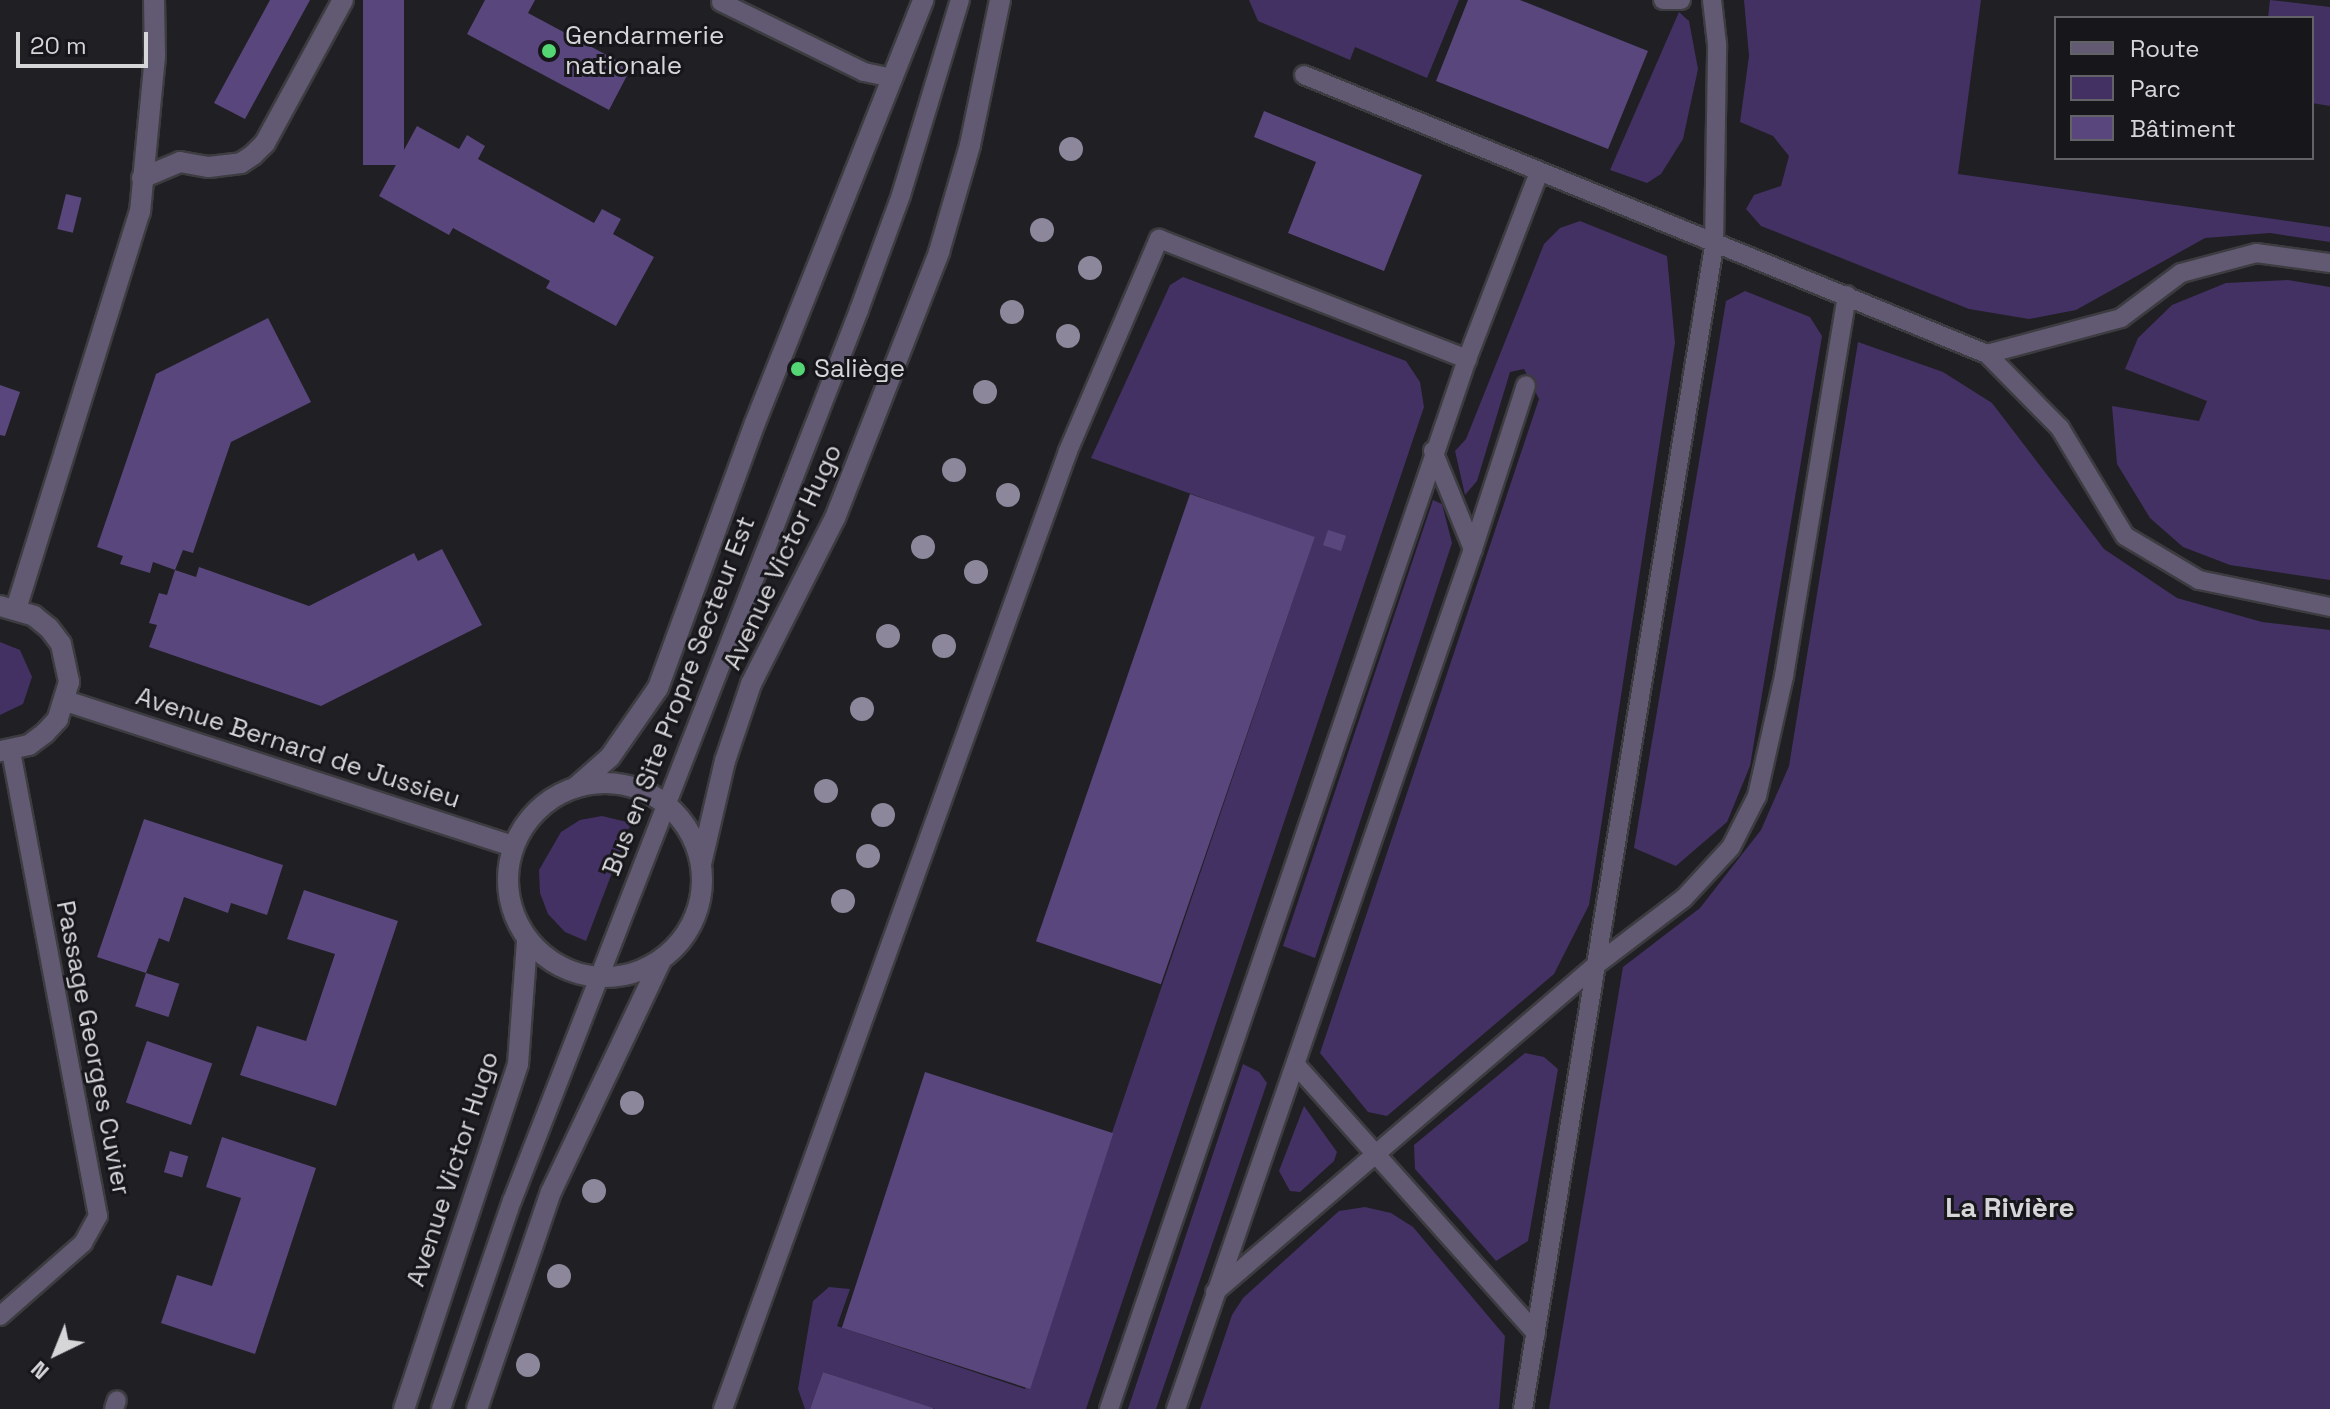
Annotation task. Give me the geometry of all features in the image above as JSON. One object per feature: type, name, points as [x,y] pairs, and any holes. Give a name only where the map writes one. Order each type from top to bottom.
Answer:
[{"type":"street","points":[[5,751],[45,733],[66,701],[69,682],[61,644],[34,616],[8,608],[129,251],[142,178],[155,56],[154,0]]},
{"type":"street","points":[[142,178],[180,162],[209,167],[241,163],[253,155],[265,143],[343,0]]},
{"type":"street","points":[[660,962],[641,972],[598,978],[558,967],[527,940],[508,895],[513,846],[544,803],[576,787],[610,757],[658,688],[755,423],[923,0]]},
{"type":"street","name":"Avenue Victor Hugo","points":[[701,864],[725,761],[751,684],[835,518],[930,277],[970,145],[1000,0]]},
{"type":"street","name":"Avenue Bernard de Jussieu","points":[[66,701],[513,846]]},
{"type":"street","points":[[477,1409],[551,1192],[660,962],[692,925],[700,906],[701,864],[694,841],[665,803],[623,784],[576,787]]},
{"type":"street","name":"Avenue Victor Hugo","points":[[404,1409],[518,1064],[527,940]]},
{"type":"lane","name":"Bus en Site Propre Secteur Est","points":[[441,1409],[512,1201],[880,253],[960,0]]},
{"type":"lane","points":[[1663,0],[1681,0]]},
{"type":"lane","points":[[1523,1409],[1714,246],[1717,44],[1712,0]]},
{"type":"lane","points":[[721,2],[864,72],[892,78]]},
{"type":"lane","points":[[1304,75],[1714,246],[1847,295],[1987,354],[2060,428],[2125,536],[2199,580],[2330,607]]},
{"type":"lane","points":[[1109,1409],[1433,451],[1539,172]]},
{"type":"lane","points":[[723,1409],[1068,451],[1159,239],[1467,359]]},
{"type":"lane","points":[[1987,354],[2121,318],[2181,273],[2256,253],[2330,263]]},
{"type":"lane","points":[[1215,1292],[1596,965],[1684,898],[1731,847],[1757,796],[1784,676],[1847,295]]},
{"type":"lane","points":[[1176,1409],[1473,549],[1526,385]]},
{"type":"lane","points":[[1433,451],[1473,549]]},
{"type":"lane","name":"Passage Georges Cuvier","points":[[0,1316],[83,1243],[98,1216],[5,751]]},
{"type":"lane","points":[[1296,1065],[1536,1333]]},
{"type":"green space","points":[[1249,0],[1459,0],[1427,78],[1355,47],[1350,60],[1258,21]]},
{"type":"green space","points":[[1744,0],[1981,0],[1958,174],[2330,227],[2330,242],[2270,233],[2205,238],[2076,310],[2029,319],[1969,309],[1761,226],[1746,209],[1754,195],[1781,186],[1789,156],[1773,136],[1740,122],[1749,56]]},
{"type":"green space","points":[[2270,0],[2330,7],[2330,106],[2314,103],[2314,16],[2268,16]]},
{"type":"green space","points":[[1679,12],[1689,21],[1698,69],[1683,139],[1661,174],[1647,183],[1610,170]]},
{"type":"green space","points":[[1580,221],[1667,256],[1675,343],[1589,905],[1554,974],[1387,1116],[1368,1112],[1320,1053],[1539,399],[1524,369],[1510,372],[1477,481],[1465,495],[1455,451],[1466,439],[1544,244],[1560,228]]},
{"type":"green space","points":[[1183,277],[1406,361],[1420,382],[1424,407],[1086,1409],[935,1409],[823,1372],[810,1409],[805,1409],[798,1389],[813,1301],[829,1287],[850,1289],[837,1326],[1025,1389],[1314,538],[1091,458],[1170,285]]},
{"type":"green space","points":[[2288,280],[2330,287],[2330,580],[2230,565],[2183,547],[2150,518],[2117,464],[2112,406],[2199,421],[2207,401],[2125,369],[2138,338],[2172,305],[2226,283]]},
{"type":"green space","points":[[1745,291],[1810,317],[1822,336],[1750,766],[1727,822],[1676,866],[1634,848],[1726,301]]},
{"type":"green space","points":[[1858,342],[1943,372],[1992,403],[2104,549],[2177,598],[2262,622],[2330,630],[2330,1409],[1549,1409],[1623,967],[1700,908],[1761,830],[1789,766]]},
{"type":"green space","points":[[1433,500],[1442,504],[1452,543],[1315,958],[1283,946]]},
{"type":"green space","points":[[0,642],[20,650],[32,677],[23,704],[0,715]]},
{"type":"green space","points":[[602,816],[631,823],[586,941],[565,932],[548,914],[540,893],[539,870],[561,832],[580,820]]},
{"type":"green space","points":[[1525,1053],[1544,1057],[1558,1069],[1528,1241],[1496,1261],[1415,1169],[1414,1145]]},
{"type":"green space","points":[[1243,1064],[1259,1072],[1267,1083],[1156,1409],[1128,1409]]},
{"type":"green space","points":[[1304,1106],[1337,1152],[1334,1161],[1300,1192],[1290,1191],[1279,1171]]},
{"type":"green space","points":[[1365,1207],[1391,1213],[1413,1227],[1505,1336],[1499,1409],[1200,1409],[1232,1315],[1243,1298],[1339,1211]]},
{"type":"building","points":[[270,0],[310,0],[245,119],[214,103]]},
{"type":"building","points":[[363,0],[404,0],[404,165],[363,165]]},
{"type":"building","name":"Gendarmerie nationale","points":[[485,0],[535,0],[528,13],[631,68],[609,110],[467,34]]},
{"type":"building","points":[[1468,0],[1520,0],[1648,51],[1608,149],[1436,81]]},
{"type":"building","points":[[1264,111],[1422,175],[1384,271],[1288,233],[1316,162],[1254,137]]},
{"type":"building","points":[[417,126],[459,149],[467,135],[485,146],[478,159],[594,223],[602,209],[621,219],[613,234],[654,257],[616,326],[546,288],[550,281],[453,228],[449,235],[379,196]]},
{"type":"building","points":[[66,194],[82,198],[73,233],[57,229]]},
{"type":"building","points":[[268,318],[311,402],[231,442],[193,553],[183,550],[175,570],[153,562],[150,573],[120,564],[123,556],[97,547],[156,374]]},
{"type":"building","points":[[0,385],[20,392],[5,436],[0,435]]},
{"type":"building","points":[[1190,494],[1315,537],[1161,984],[1036,941]]},
{"type":"building","points":[[1328,530],[1346,536],[1341,551],[1323,545]]},
{"type":"building","points":[[442,549],[482,625],[321,706],[149,647],[157,625],[149,623],[159,593],[167,595],[175,570],[196,577],[199,567],[309,606],[414,553],[418,561]]},
{"type":"building","points":[[144,819],[283,865],[267,915],[231,903],[228,913],[184,897],[169,942],[159,938],[146,973],[97,957]]},
{"type":"building","points":[[304,890],[398,921],[336,1106],[240,1075],[257,1026],[306,1041],[335,954],[287,939]]},
{"type":"building","points":[[146,973],[179,984],[168,1017],[135,1006]]},
{"type":"building","points":[[147,1041],[212,1063],[191,1125],[126,1102]]},
{"type":"building","points":[[925,1072],[1113,1133],[1030,1389],[842,1328]]},
{"type":"building","points":[[222,1137],[316,1168],[255,1354],[161,1323],[177,1275],[212,1286],[241,1198],[206,1187]]},
{"type":"building","points":[[170,1151],[188,1156],[182,1177],[164,1172]]},
{"type":"building","points":[[823,1372],[933,1408],[933,1409],[810,1409]]},
{"type":"place","name":"Gendarmerie nationale","points":[[549,51]]},
{"type":"place","name":"Saliège","points":[[798,369]]},
{"type":"district","name":"La Rivière","points":[[2010,1207]]}]
